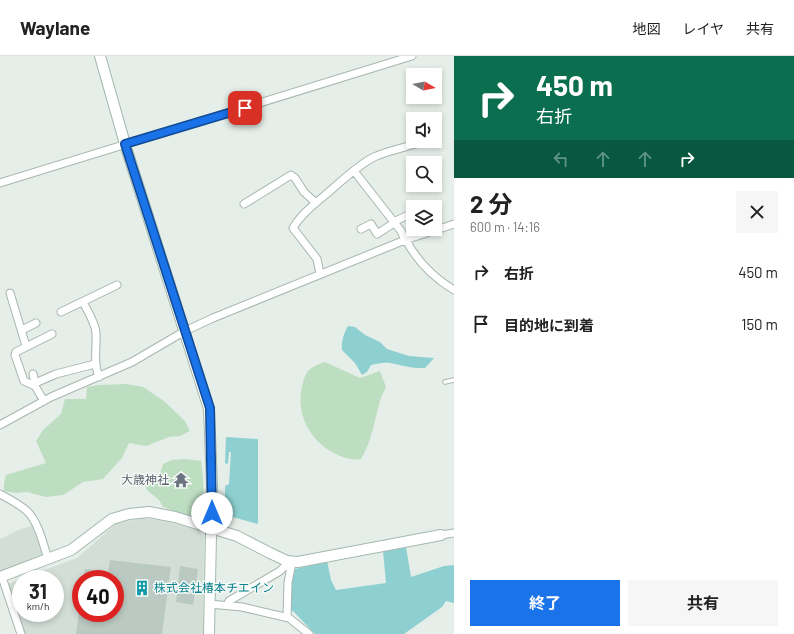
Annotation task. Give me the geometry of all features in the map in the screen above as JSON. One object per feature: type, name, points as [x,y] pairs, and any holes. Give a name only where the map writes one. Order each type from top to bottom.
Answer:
[{"type":"street","points":[[100,56],[125,144],[210,408],[212,528],[209,634]]},
{"type":"street","points":[[0,182],[412,56]]},
{"type":"street","points":[[320,274],[317,259],[293,228],[316,203],[354,171],[375,157],[406,147]]},
{"type":"street","points":[[354,171],[394,222],[417,259],[435,276],[454,290]]},
{"type":"street","points":[[244,204],[291,175],[308,196],[316,203]]},
{"type":"street","points":[[361,229],[371,224],[377,234],[394,222],[406,216]]},
{"type":"street","points":[[0,424],[44,401],[132,362],[185,331],[320,274],[406,240],[454,224]]},
{"type":"street","points":[[61,312],[117,285]]},
{"type":"street","points":[[10,293],[26,346]]},
{"type":"street","points":[[83,302],[96,331],[97,345],[95,364],[99,377]]},
{"type":"street","points":[[22,330],[36,323]]},
{"type":"street","points":[[52,334],[16,352],[15,355],[24,381],[34,383],[56,374],[95,364]]},
{"type":"street","points":[[33,374],[34,383],[44,401]]},
{"type":"street","points":[[0,494],[28,512],[39,532],[48,559]]},
{"type":"street","points":[[21,634],[1,577],[71,550],[112,519],[129,514],[149,512],[174,517],[212,528],[237,536],[292,564]]},
{"type":"street","points":[[227,605],[229,601],[280,571],[285,566],[298,562],[454,533]]},
{"type":"street","points":[[287,617],[288,582],[292,564]]},
{"type":"street","points":[[209,604],[242,607],[287,617],[295,621],[309,634]]},
{"type":"lane","points":[[445,382],[454,380]]},
{"type":"shaded area","points":[[143,518],[163,521],[199,530],[204,538],[203,634],[24,634],[20,622],[64,622],[64,570],[45,570],[77,558],[116,524]]},
{"type":"shaded area","points":[[35,525],[44,557],[0,574],[0,539],[21,529]]},
{"type":"shaded area","points":[[12,583],[12,601],[6,585]]},
{"type":"green space","points":[[325,362],[360,378],[380,371],[386,387],[380,400],[370,440],[361,459],[348,459],[330,451],[314,437],[308,429],[304,419],[301,409],[301,398],[305,376],[312,368]]},
{"type":"green space","points":[[127,384],[143,387],[164,401],[185,421],[190,431],[180,436],[169,437],[146,446],[129,443],[122,458],[103,479],[83,482],[63,495],[46,497],[27,492],[15,493],[4,491],[6,475],[46,463],[36,441],[43,430],[61,414],[65,399],[86,399],[87,387]]},
{"type":"green space","points":[[186,459],[201,461],[202,467],[204,487],[202,507],[200,512],[193,519],[163,507],[159,500],[147,490],[141,477],[146,474],[156,476],[160,473],[163,464],[172,460]]},
{"type":"water","points":[[348,326],[355,327],[365,335],[380,342],[387,349],[409,356],[434,358],[425,368],[391,363],[371,365],[367,372],[362,375],[355,363],[342,350],[343,338]]},
{"type":"water","points":[[226,437],[258,439],[258,524],[225,515],[225,486],[229,484],[231,452],[229,452],[228,464],[225,463]]},
{"type":"water","points":[[406,547],[411,577],[444,566],[454,565],[454,603],[446,601],[442,607],[404,634],[315,634],[293,611],[290,612],[289,605],[293,571],[295,569],[327,561],[331,580],[336,590],[386,583],[383,551]]},
{"type":"building","name":"株式会社椿本チエイン","points":[[110,560],[171,567],[162,634],[76,634],[78,622],[124,622],[124,570],[108,570]]},
{"type":"building","points":[[180,566],[198,569],[193,605],[176,602]]},
{"type":"place","name":"大歳神社","points":[[181,480]]},
{"type":"place","name":"株式会社椿本チエイン","points":[[142,588]]},
{"type":"route","points":[[212,513],[210,408],[125,144],[245,108]]}]
